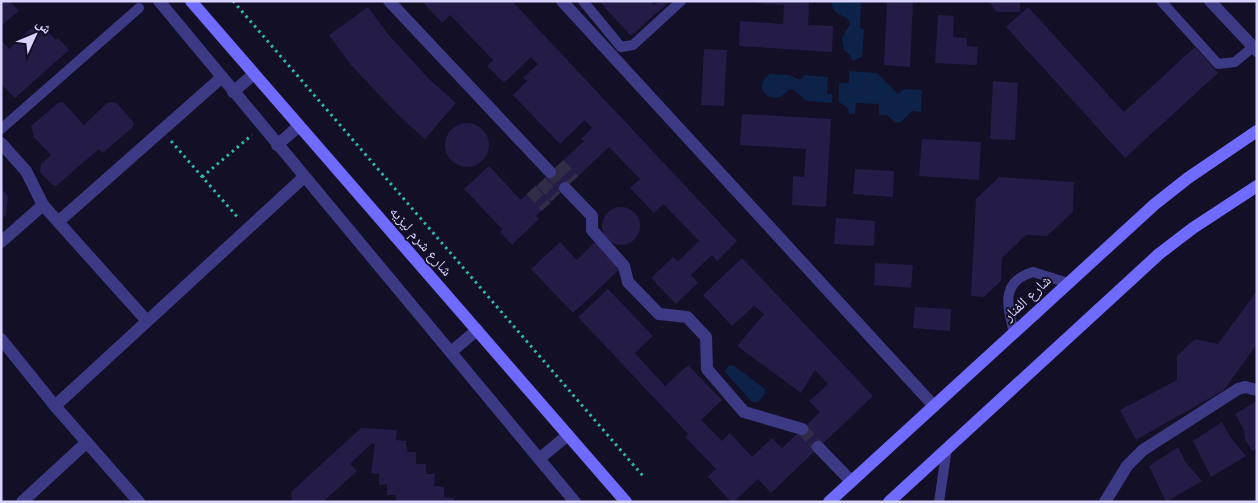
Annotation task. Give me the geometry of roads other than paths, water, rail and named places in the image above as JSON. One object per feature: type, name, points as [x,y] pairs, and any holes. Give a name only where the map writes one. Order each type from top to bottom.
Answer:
[{"type":"main road","name":"شارع شرم ليزيه","points":[[191,1],[626,502]]},
{"type":"main road","name":"شارع الفنار","points":[[829,502],[1068,282],[1188,178],[1257,131]]},
{"type":"main road","points":[[889,502],[1159,254],[1193,228],[1257,186]]},
{"type":"street","points":[[159,1],[575,502]]},
{"type":"street","points":[[389,1],[550,172]]},
{"type":"street","points":[[562,1],[934,406]]},
{"type":"street","points":[[1210,1],[1255,49]]},
{"type":"street","points":[[234,92],[254,74]]},
{"type":"street","points":[[58,222],[221,78]]},
{"type":"street","points":[[278,144],[299,126]]},
{"type":"street","points":[[1,143],[26,171],[43,205],[147,321]]},
{"type":"street","points":[[55,406],[304,177]]},
{"type":"street","points":[[566,188],[592,216],[592,230],[624,266],[628,282],[660,314],[688,317],[706,338],[707,369],[744,412],[802,429]]},
{"type":"street","points":[[1,242],[43,205]]},
{"type":"street","points":[[451,352],[477,330]]},
{"type":"street","points":[[1,339],[55,406],[140,502]]},
{"type":"street","points":[[1105,502],[1127,466],[1143,450],[1238,389],[1245,387],[1257,390]]},
{"type":"street","points":[[539,459],[568,435]]},
{"type":"street","points":[[22,502],[87,442]]},
{"type":"street","points":[[818,447],[851,481]]},
{"type":"lane","points":[[583,1],[621,47],[624,48],[633,45],[681,1]]},
{"type":"lane","points":[[1161,1],[1218,64],[1235,62],[1255,49]]},
{"type":"lane","points":[[1,129],[139,8]]},
{"type":"lane","points":[[1014,333],[1006,300],[1012,286],[1033,272],[1068,282]]},
{"type":"lane","points":[[939,502],[947,448]]},
{"type":"water","points":[[832,1],[859,1],[861,4],[860,28],[864,29],[862,57],[852,61],[850,55],[844,50],[842,38],[850,24],[848,19],[835,11]]},
{"type":"water","points":[[849,71],[877,73],[898,94],[904,89],[922,90],[921,112],[912,111],[901,122],[896,123],[887,115],[879,115],[879,104],[856,103],[855,114],[849,114],[848,108],[839,102],[839,83],[849,83]]},
{"type":"water","points":[[770,74],[789,75],[800,80],[804,75],[828,77],[827,94],[832,94],[832,103],[806,101],[793,89],[780,97],[774,98],[769,96],[765,94],[762,86],[765,78]]},
{"type":"water","points":[[733,365],[765,389],[765,394],[758,402],[752,402],[725,372],[728,366]]},
{"type":"tunnel","points":[[559,164],[574,180]]},
{"type":"tunnel","points":[[550,172],[565,188]]},
{"type":"tunnel","points":[[541,182],[556,197]]},
{"type":"tunnel","points":[[531,190],[546,207]]},
{"type":"tunnel","points":[[802,429],[818,447]]}]
